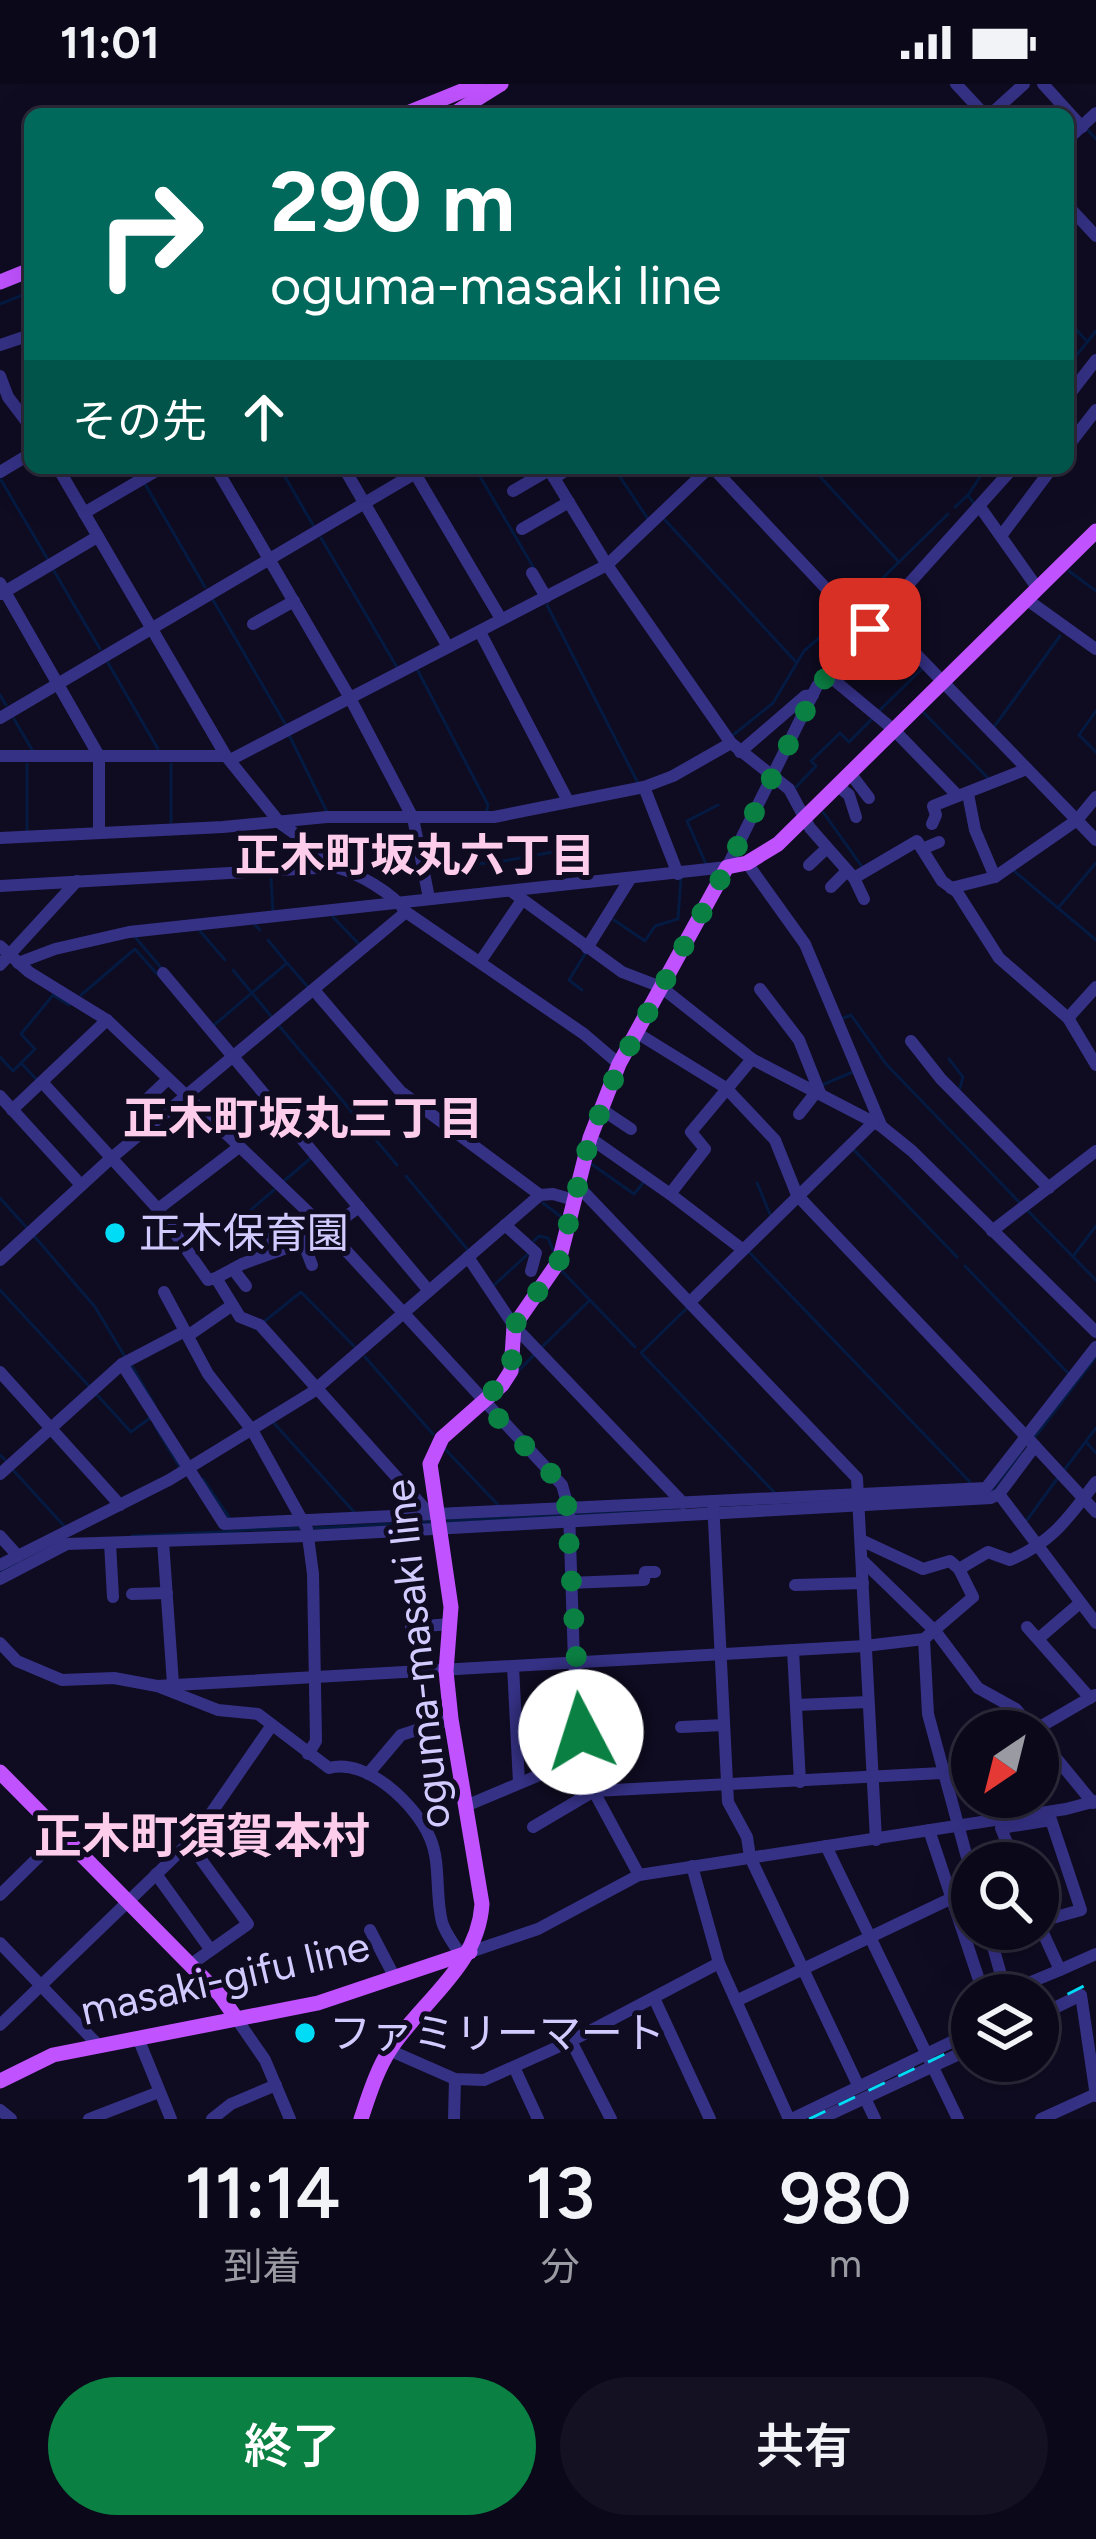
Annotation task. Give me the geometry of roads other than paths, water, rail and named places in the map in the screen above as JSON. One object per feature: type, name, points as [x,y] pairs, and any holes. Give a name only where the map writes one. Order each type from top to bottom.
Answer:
[{"type":"main road","points":[[420,108],[478,84]]},
{"type":"main road","points":[[464,108],[502,84]]},
{"type":"main road","points":[[727,867],[747,863],[778,844],[1092,541]]},
{"type":"main road","name":"oguma-masaki line","points":[[361,2119],[389,2050],[481,1929],[482,1904],[451,1719],[446,1671],[451,1624],[430,1464],[442,1438],[511,1371],[514,1326],[559,1261],[590,1138],[620,1064],[727,867]]},
{"type":"main road","points":[[0,1772],[236,2018]]},
{"type":"main road","name":"masaki-gifu line","points":[[0,2081],[53,2055],[317,2003],[465,1953]]},
{"type":"street","points":[[956,84],[981,108]]},
{"type":"street","points":[[994,108],[1024,84]]},
{"type":"street","points":[[1042,84],[1064,108]]},
{"type":"street","points":[[1074,134],[1096,113]]},
{"type":"street","points":[[1074,118],[1082,127]]},
{"type":"street","points":[[1074,212],[1096,236]]},
{"type":"street","points":[[1074,388],[1096,360]]},
{"type":"street","points":[[0,376],[8,398],[24,418]]},
{"type":"street","points":[[1074,438],[1096,410]]},
{"type":"street","points":[[61,474],[228,758],[280,823],[336,863],[335,867]]},
{"type":"street","points":[[84,514],[150,474]]},
{"type":"street","points":[[220,474],[350,698],[412,818],[429,898]]},
{"type":"street","points":[[348,474],[448,647]]},
{"type":"street","points":[[0,718],[411,474]]},
{"type":"street","points":[[419,474],[500,619]]},
{"type":"street","points":[[513,491],[546,474]]},
{"type":"street","points":[[551,474],[607,565],[735,747],[789,789],[864,898]]},
{"type":"street","points":[[0,756],[228,758],[607,565],[705,474]]},
{"type":"street","points":[[717,474],[868,631],[892,646],[913,651],[1096,840]]},
{"type":"street","points":[[7,957],[129,932],[402,907],[429,898],[516,896],[727,867],[813,695],[1007,474]]},
{"type":"street","points":[[1001,536],[1048,474]]},
{"type":"street","points":[[521,529],[569,502]]},
{"type":"street","points":[[980,507],[1032,594],[1096,649]]},
{"type":"street","points":[[98,537],[2,590],[99,756],[98,832]]},
{"type":"street","points":[[532,573],[546,597]]},
{"type":"street","points":[[254,624],[294,601]]},
{"type":"street","points":[[480,632],[568,801]]},
{"type":"street","points":[[828,675],[963,795],[995,878]]},
{"type":"street","points":[[0,838],[327,817],[494,817],[644,787],[673,776],[735,747],[805,696],[813,695]]},
{"type":"street","points":[[932,824],[933,806],[1027,769]]},
{"type":"street","points":[[850,773],[869,797]]},
{"type":"street","points":[[838,786],[849,796],[856,817]]},
{"type":"street","points":[[644,787],[678,874]]},
{"type":"street","points":[[951,888],[995,878],[1076,820],[1096,797]]},
{"type":"street","points":[[831,886],[916,841],[999,958],[1067,1018],[1094,1056]]},
{"type":"street","points":[[922,849],[939,842]]},
{"type":"street","points":[[809,865],[826,848]]},
{"type":"street","points":[[747,863],[805,944],[877,1124]]},
{"type":"street","points":[[0,886],[335,867],[402,907],[620,1064]]},
{"type":"street","points":[[587,948],[630,879]]},
{"type":"street","points":[[7,957],[77,881]]},
{"type":"street","points":[[516,896],[622,972],[661,987],[752,1059],[877,1124],[912,1151],[1096,1333]]},
{"type":"street","points":[[480,962],[516,896]]},
{"type":"street","points":[[765,913],[776,899]]},
{"type":"street","points":[[0,1260],[138,1132],[314,989],[402,907]]},
{"type":"street","points":[[7,957],[107,1020],[328,1231],[562,1485],[585,1771],[639,1875]]},
{"type":"street","points":[[163,973],[429,1291]]},
{"type":"street","points":[[1067,1018],[1096,987]]},
{"type":"street","points":[[314,989],[400,1091],[540,1196]]},
{"type":"street","points":[[760,989],[799,1040],[819,1093]]},
{"type":"street","points":[[12,1111],[107,1020]]},
{"type":"street","points":[[637,1033],[726,1088],[775,1140],[796,1196],[1096,1512]]},
{"type":"street","points":[[911,1041],[941,1079],[1049,1187]]},
{"type":"street","points":[[670,1194],[705,1149],[692,1132],[752,1059]]},
{"type":"street","points":[[146,1100],[168,1079]]},
{"type":"street","points":[[43,1082],[158,1209],[208,1280],[328,1231],[359,1207]]},
{"type":"street","points":[[799,1114],[819,1093]]},
{"type":"street","points":[[0,1096],[81,1185]]},
{"type":"street","points":[[601,1109],[631,1129]]},
{"type":"street","points":[[690,1302],[796,1196],[877,1124]]},
{"type":"street","points":[[590,1138],[742,1249]]},
{"type":"street","points":[[158,1209],[239,1147]]},
{"type":"street","points":[[992,1231],[1096,1151]]},
{"type":"street","points":[[0,1565],[187,1470],[319,1388],[540,1196],[575,1192],[690,1302],[857,1478],[876,1840]]},
{"type":"street","points":[[266,1225],[278,1251]]},
{"type":"street","points":[[505,1226],[536,1253],[531,1271]]},
{"type":"street","points":[[303,1242],[311,1265]]},
{"type":"street","points":[[468,1257],[514,1326],[683,1503]]},
{"type":"street","points":[[233,1269],[246,1286]]},
{"type":"street","points":[[215,1278],[240,1317],[260,1325],[438,1521]]},
{"type":"street","points":[[164,1292],[208,1374],[252,1430],[306,1529],[313,1574],[316,1741],[308,1754]]},
{"type":"street","points":[[0,1474],[122,1364],[231,1306]]},
{"type":"street","points":[[0,1579],[67,1544],[714,1507],[991,1498],[999,1494],[1096,1347]]},
{"type":"street","points":[[122,1364],[224,1524],[306,1529]]},
{"type":"street","points":[[0,1372],[120,1505]]},
{"type":"street","points":[[860,1500],[986,1488],[1032,1441]]},
{"type":"street","points":[[959,1569],[988,1552],[1010,1560],[1038,1548],[1058,1531],[1096,1482]]},
{"type":"street","points":[[999,1494],[1096,1622]]},
{"type":"street","points":[[568,1515],[683,1503],[714,1507]]},
{"type":"street","points":[[714,1507],[728,1802],[857,2083]]},
{"type":"street","points":[[0,1536],[18,1556]]},
{"type":"street","points":[[164,1541],[172,1684]]},
{"type":"street","points":[[157,1686],[866,1646],[930,1636],[974,1598],[950,1561],[922,1569],[863,1541]]},
{"type":"street","points":[[110,1543],[113,1597]]},
{"type":"street","points":[[863,1561],[978,1688],[1017,1710]]},
{"type":"street","points":[[569,1583],[644,1580],[645,1572],[655,1572]]},
{"type":"street","points":[[795,1585],[863,1583]]},
{"type":"street","points":[[132,1594],[167,1593]]},
{"type":"street","points":[[1038,1639],[1080,1603]]},
{"type":"street","points":[[411,1627],[451,1624]]},
{"type":"street","points":[[1027,1627],[1093,1696],[1059,1718]]},
{"type":"street","points":[[930,1636],[928,1714],[962,1842]]},
{"type":"street","points":[[793,1650],[800,1782]]},
{"type":"street","points":[[3,1654],[62,1680],[114,1678],[157,1686],[218,1710],[258,1714],[329,1768],[340,1765],[368,1774],[400,1797],[431,1840],[443,1925],[465,1953],[538,1929],[639,1875],[1094,1802]]},
{"type":"street","points":[[513,1666],[518,1783]]},
{"type":"street","points":[[796,1705],[868,1702]]},
{"type":"street","points":[[368,1774],[401,1735],[451,1719]]},
{"type":"street","points":[[0,2025],[189,1843],[272,1725]]},
{"type":"street","points":[[681,1727],[724,1725]]},
{"type":"street","points":[[1059,1761],[1094,1802]]},
{"type":"street","points":[[533,1827],[594,1791],[873,1778],[951,1769]]},
{"type":"street","points":[[467,1805],[549,1771],[585,1771]]},
{"type":"street","points":[[1007,1842],[1001,1828],[1051,1820],[1058,1842]]},
{"type":"street","points":[[929,1830],[951,1895]]},
{"type":"street","points":[[0,1895],[61,1835]]},
{"type":"street","points":[[189,1843],[248,1924],[190,1965]]},
{"type":"street","points":[[1059,1844],[1081,1910],[1059,1916]]},
{"type":"street","points":[[826,1846],[958,2119]]},
{"type":"street","points":[[692,1866],[719,1964],[791,2119],[951,2055]]},
{"type":"street","points":[[156,1874],[210,1948]]},
{"type":"street","points":[[736,2001],[951,1898]]},
{"type":"street","points":[[370,1930],[394,1976]]},
{"type":"street","points":[[0,1942],[99,2046]]},
{"type":"street","points":[[1051,1950],[1060,1970]]},
{"type":"street","points":[[1050,1974],[1096,1954]]},
{"type":"street","points":[[389,2050],[455,2079],[484,2080],[719,1964]]},
{"type":"street","points":[[1059,2006],[1096,1987]]},
{"type":"street","points":[[1041,2119],[1096,2094],[1081,1995]]},
{"type":"street","points":[[654,1997],[710,2119]]},
{"type":"street","points":[[236,2018],[266,2060],[290,2119]]},
{"type":"street","points":[[138,2038],[171,2119]]},
{"type":"street","points":[[571,2041],[611,2119]]},
{"type":"street","points":[[820,2119],[951,2047]]},
{"type":"street","points":[[514,2067],[538,2119]]},
{"type":"street","points":[[454,2119],[455,2079]]},
{"type":"street","points":[[212,2119],[231,2104],[276,2085]]},
{"type":"street","points":[[89,2119],[159,2092]]},
{"type":"street","points":[[865,2098],[875,2119]]},
{"type":"street","points":[[0,2110],[10,2119]]},
{"type":"waterway","points":[[1086,128],[1096,139]]},
{"type":"waterway","points":[[0,304],[24,294]]},
{"type":"waterway","points":[[1074,327],[1086,340]]},
{"type":"waterway","points":[[1074,358],[1096,331]]},
{"type":"waterway","points":[[283,474],[313,525]]},
{"type":"waterway","points":[[479,474],[535,570]]},
{"type":"waterway","points":[[618,474],[648,519]]},
{"type":"waterway","points":[[818,474],[898,561]]},
{"type":"waterway","points":[[968,495],[982,474]]},
{"type":"waterway","points":[[1,480],[47,558]]},
{"type":"waterway","points":[[145,484],[205,587]]},
{"type":"waterway","points":[[955,507],[968,495],[974,504]]},
{"type":"waterway","points":[[853,607],[948,514]]},
{"type":"waterway","points":[[665,520],[796,662]]},
{"type":"waterway","points":[[321,538],[398,669]]},
{"type":"waterway","points":[[54,571],[100,649]]},
{"type":"waterway","points":[[1069,571],[1096,591]]},
{"type":"waterway","points":[[213,600],[287,727]]},
{"type":"waterway","points":[[547,605],[638,783]]},
{"type":"waterway","points":[[733,735],[773,703],[804,651],[843,617]]},
{"type":"waterway","points":[[994,727],[1060,636]]},
{"type":"waterway","points":[[108,663],[158,749]]},
{"type":"waterway","points":[[880,710],[922,669]]},
{"type":"waterway","points":[[418,671],[488,805],[486,814]]},
{"type":"waterway","points":[[0,695],[6,705]]},
{"type":"waterway","points":[[1096,711],[1079,735],[1096,752]]},
{"type":"waterway","points":[[924,713],[990,780]]},
{"type":"waterway","points":[[14,719],[34,753]]},
{"type":"waterway","points":[[796,787],[816,766],[811,761],[840,733],[849,742],[871,720]]},
{"type":"waterway","points":[[289,735],[327,812]]},
{"type":"waterway","points":[[27,764],[27,832]]},
{"type":"waterway","points":[[171,764],[171,822]]},
{"type":"waterway","points":[[706,864],[687,821],[718,805]]},
{"type":"waterway","points":[[823,812],[863,868]]},
{"type":"waterway","points":[[430,865],[493,863],[585,846],[589,875]]},
{"type":"waterway","points":[[1096,863],[1058,908],[1096,940]]},
{"type":"waterway","points":[[1013,870],[1058,908]]},
{"type":"waterway","points":[[271,878],[273,912]]},
{"type":"waterway","points":[[614,920],[645,941],[655,926],[678,919],[681,878]]},
{"type":"waterway","points":[[333,917],[358,943]]},
{"type":"waterway","points":[[255,925],[260,930]]},
{"type":"waterway","points":[[200,931],[225,960]]},
{"type":"waterway","points":[[136,938],[162,969]]},
{"type":"waterway","points":[[268,940],[286,962]]},
{"type":"waterway","points":[[81,995],[135,949],[157,974]]},
{"type":"waterway","points":[[582,990],[569,980],[585,954]]},
{"type":"waterway","points":[[213,1026],[287,963],[307,986]]},
{"type":"waterway","points":[[233,970],[271,1016]]},
{"type":"waterway","points":[[0,1057],[13,1071],[35,1049],[21,1034],[53,995],[69,1005]]},
{"type":"waterway","points":[[841,1019],[851,1015],[886,1064],[1022,1205]]},
{"type":"waterway","points":[[280,1027],[397,1165]]},
{"type":"waterway","points":[[949,1059],[963,1077],[960,1088]]},
{"type":"waterway","points":[[22,1064],[36,1079]]},
{"type":"waterway","points":[[822,1085],[855,1071]]},
{"type":"waterway","points":[[853,1149],[957,1257]]},
{"type":"waterway","points":[[285,1180],[311,1158]]},
{"type":"waterway","points":[[590,1163],[634,1194],[643,1183]]},
{"type":"waterway","points":[[406,1176],[468,1250]]},
{"type":"waterway","points":[[757,1183],[770,1214]]},
{"type":"waterway","points":[[190,1244],[217,1221],[223,1229],[232,1226],[274,1190]]},
{"type":"waterway","points":[[0,1198],[27,1228]]},
{"type":"waterway","points":[[543,1203],[560,1216]]},
{"type":"waterway","points":[[1028,1211],[1096,1280]]},
{"type":"waterway","points":[[1074,1255],[1096,1226]]},
{"type":"waterway","points":[[534,1241],[539,1236],[548,1238],[554,1252]]},
{"type":"waterway","points":[[35,1237],[95,1307],[124,1355]]},
{"type":"waterway","points":[[748,1251],[970,1482]]},
{"type":"waterway","points":[[493,1286],[529,1253]]},
{"type":"waterway","points":[[965,1266],[1068,1373]]},
{"type":"waterway","points":[[561,1270],[635,1347]]},
{"type":"waterway","points":[[0,1290],[88,1385]]},
{"type":"waterway","points":[[265,1321],[301,1292],[354,1346]]},
{"type":"waterway","points":[[542,1347],[590,1300]]},
{"type":"waterway","points":[[641,1353],[686,1309]]},
{"type":"waterway","points":[[516,1373],[535,1354]]},
{"type":"waterway","points":[[643,1355],[774,1492]]},
{"type":"waterway","points":[[365,1357],[433,1434]]},
{"type":"waterway","points":[[1035,1437],[1096,1357]]},
{"type":"waterway","points":[[132,1366],[155,1406]]},
{"type":"waterway","points":[[97,1395],[131,1432],[150,1418]]},
{"type":"waterway","points":[[273,1422],[355,1513]]},
{"type":"waterway","points":[[155,1426],[179,1466]]},
{"type":"waterway","points":[[1065,1469],[1096,1428]]},
{"type":"waterway","points":[[1087,1443],[1096,1453]]},
{"type":"waterway","points":[[445,1449],[500,1507]]},
{"type":"waterway","points":[[990,1492],[1022,1453]]},
{"type":"waterway","points":[[0,1455],[5,1460]]},
{"type":"waterway","points":[[14,1471],[63,1528]]},
{"type":"waterway","points":[[203,1479],[229,1517]]},
{"type":"waterway","points":[[1027,1520],[1057,1479]]},
{"type":"waterway","points":[[573,1515],[672,1510]]},
{"type":"waterway","points":[[448,1521],[564,1515]]},
{"type":"waterway","points":[[314,1528],[431,1522]]},
{"type":"waterway","points":[[238,1530],[299,1528]]},
{"type":"waterway","points":[[132,1536],[240,1531]]},
{"type":"waterway","points":[[0,1572],[20,1562]]},
{"type":"railway","points":[[1059,1998],[1096,1980]]},
{"type":"railway","points":[[809,2119],[951,2051]]},
{"type":"place","name":"正木保育園","points":[[115,1233]]},
{"type":"place","name":"ファミリーマート","points":[[305,2033]]},
{"type":"district","name":"正木町坂丸六丁目","points":[[415,855]]},
{"type":"district","name":"正木町坂丸三丁目","points":[[303,1118]]},
{"type":"district","name":"正木町須賀本村","points":[[202,1836]]}]
